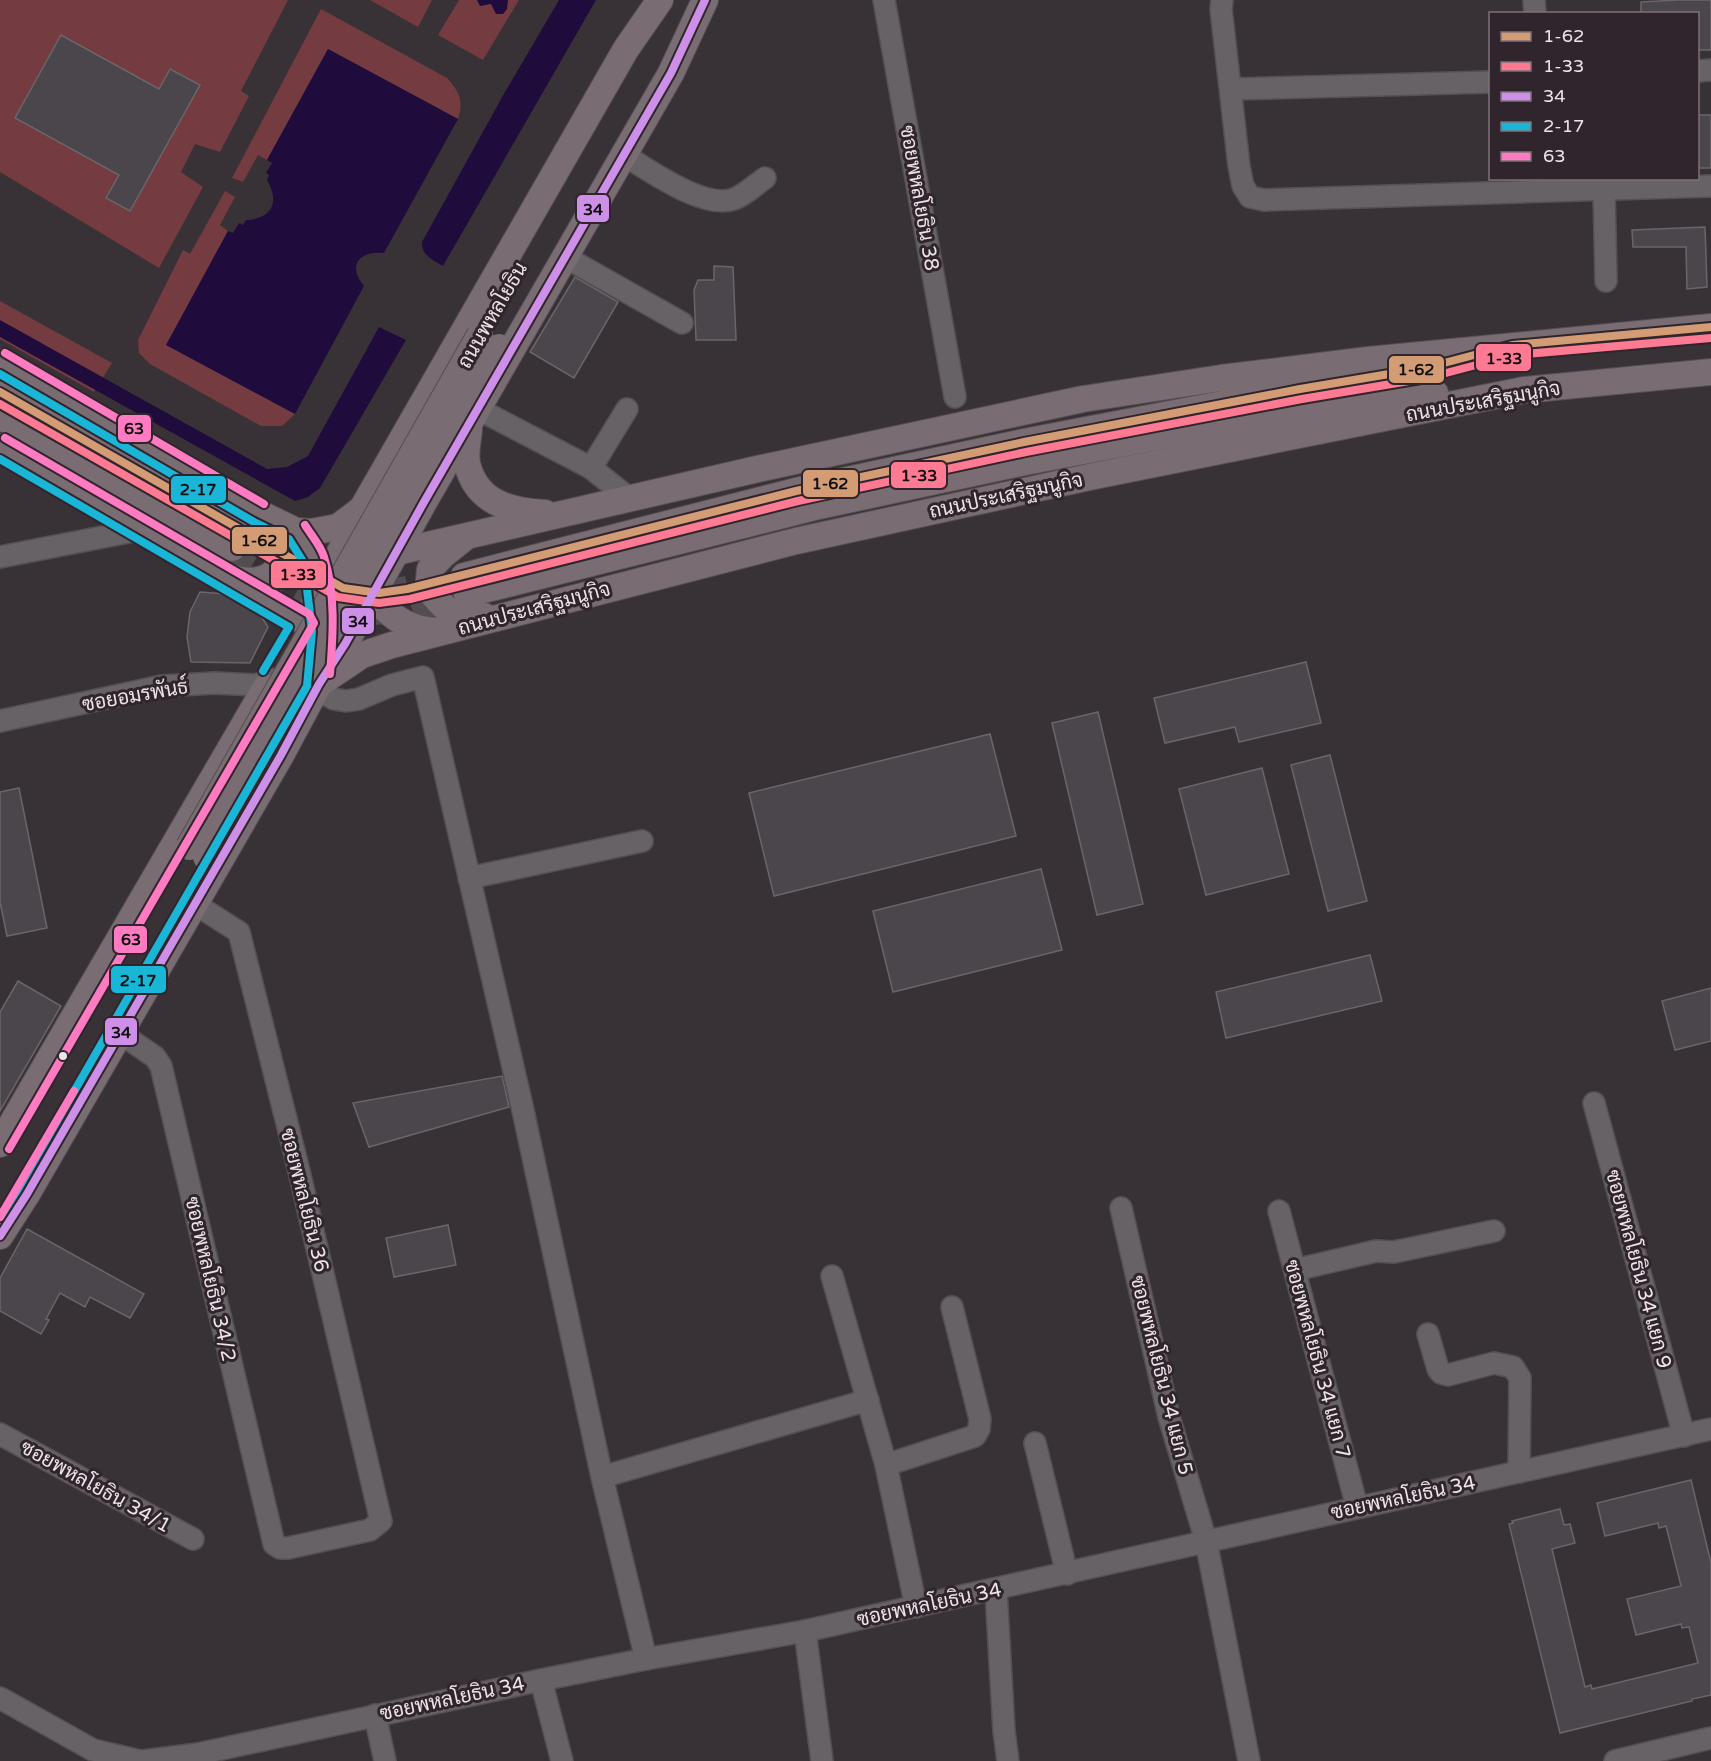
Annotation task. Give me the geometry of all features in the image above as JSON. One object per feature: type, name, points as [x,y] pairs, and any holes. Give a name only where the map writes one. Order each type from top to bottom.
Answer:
[{"type":"main road","name":"ถนนพหลโยธิน","points":[[0,1144],[270,679],[316,615],[358,518],[424,400],[626,49],[660,0]]},
{"type":"main road","name":"ถนนพหลโยธิน","points":[[490,341],[667,0]]},
{"type":"main road","name":"ถนนพหลโยธิน","points":[[0,1220],[197,852],[490,341],[668,53],[704,0]]},
{"type":"main road","name":"ถนนพหลโยธิน","points":[[0,1236],[27,1194],[318,687],[345,644],[368,585],[397,552],[680,58],[704,0]]},
{"type":"main road","points":[[397,552],[1083,399],[1221,378],[1368,360],[1711,327]]},
{"type":"main road","points":[[1512,345],[1425,368],[1300,389],[1024,442],[796,491],[466,585],[1056,456],[1291,412],[1431,394],[1524,390]]},
{"type":"main road","points":[[0,362],[183,467],[244,530]]},
{"type":"main road","name":"ถนนประเสริฐมนูกิจ","points":[[318,687],[362,655],[502,616],[808,538],[1094,476],[1524,390],[1711,372]]},
{"type":"main road","points":[[0,392],[244,530],[311,532],[338,526],[358,518],[359,569],[368,585],[393,617],[424,631],[448,631]]},
{"type":"main road","points":[[424,400],[420,413],[421,434],[437,444],[450,442],[459,435],[473,416]]},
{"type":"main road","points":[[0,416],[279,545],[278,566],[271,575],[254,582],[224,576]]},
{"type":"main road","points":[[473,416],[467,461],[473,482],[498,505],[519,511],[564,514]]},
{"type":"main road","points":[[0,447],[224,576],[316,615],[345,644],[390,639],[413,640]]},
{"type":"main road","points":[[296,531],[314,559],[318,687]]},
{"type":"main road","points":[[466,537],[443,555],[430,569],[428,589],[447,610],[460,617],[502,616]]},
{"type":"main road","points":[[316,615],[368,585]]},
{"type":"main road","points":[[240,732],[281,755]]},
{"type":"main road","name":"ถนนพหลโยธิน","points":[[0,1165],[99,1001],[197,852]]},
{"type":"street","name":"ซอยพหลโยธิน 38","points":[[884,0],[955,397]]},
{"type":"street","points":[[1222,0],[1221,9],[1239,165],[1243,186],[1250,197],[1264,200],[1542,184],[1604,189],[1711,186]]},
{"type":"street","points":[[1231,89],[1489,82]]},
{"type":"street","points":[[624,155],[684,190],[705,198],[724,201],[735,199],[765,178]]},
{"type":"street","points":[[1604,189],[1606,281]]},
{"type":"street","points":[[565,257],[682,323]]},
{"type":"street","points":[[591,468],[627,409]]},
{"type":"street","points":[[473,416],[591,468],[630,499]]},
{"type":"street","points":[[0,557],[144,529]]},
{"type":"street","points":[[318,687],[334,699],[346,701],[359,699],[392,685],[423,677],[522,1106],[602,1477],[646,1659]]},
{"type":"street","name":"ซอยอมรพันธ์","points":[[0,721],[162,686],[215,683],[257,685],[270,679]]},
{"type":"street","points":[[469,878],[642,841]]},
{"type":"street","name":"ซอยพหลโยธิน 36","points":[[195,904],[239,932],[298,1167],[381,1521],[370,1530],[288,1548],[280,1548],[274,1544]]},
{"type":"street","name":"ซอยพหลโยธิน 34/2","points":[[120,1033],[155,1058],[161,1066],[274,1544]]},
{"type":"street","name":"ซอยพหลโยธิน 34 แยก 9","points":[[1594,1103],[1684,1436]]},
{"type":"street","name":"ซอยพหลโยธิน 34 แยก 5","points":[[1121,1208],[1169,1417],[1206,1541],[1249,1761]]},
{"type":"street","name":"ซอยพหลโยธิน 34 แยก 7","points":[[1279,1211],[1357,1507]]},
{"type":"street","points":[[1295,1270],[1376,1251],[1395,1252],[1494,1231]]},
{"type":"street","points":[[832,1276],[885,1465],[916,1607]]},
{"type":"street","points":[[885,1465],[975,1436],[980,1429],[980,1419],[952,1307]]},
{"type":"street","points":[[1428,1334],[1438,1369],[1442,1373],[1448,1375],[1494,1363],[1513,1367],[1520,1378],[1519,1472]]},
{"type":"street","points":[[602,1477],[868,1401]]},
{"type":"street","name":"ซอยพหลโยธิน 34","points":[[0,1698],[91,1756],[142,1761],[198,1754],[541,1680],[805,1631],[996,1590],[1711,1429]]},
{"type":"street","name":"ซอยพหลโยธิน 34/1","points":[[0,1434],[193,1539]]},
{"type":"street","points":[[1035,1443],[1067,1574]]},
{"type":"street","points":[[996,1590],[1004,1731],[1008,1761]]},
{"type":"street","points":[[805,1631],[822,1761]]},
{"type":"street","points":[[541,1680],[561,1761]]},
{"type":"street","points":[[375,1715],[385,1761]]},
{"type":"street","points":[[1615,1761],[1711,1738]]},
{"type":"shaded area","points":[[0,0],[288,0],[241,91],[249,96],[220,152],[195,144],[181,172],[203,187],[159,268],[0,172]]},
{"type":"shaded area","points":[[370,0],[432,0],[418,27]]},
{"type":"shaded area","points":[[459,0],[519,0],[483,60],[438,35]]},
{"type":"shaded area","points":[[477,0],[508,0],[507,9],[503,14],[496,14],[491,4],[480,6]]},
{"type":"shaded area","points":[[559,0],[596,0],[443,266],[426,254],[422,242]]},
{"type":"shaded area","points":[[321,9],[447,78],[455,87],[459,97],[458,119],[328,49],[267,160],[258,155],[243,182],[232,178]]},
{"type":"shaded area","points":[[328,49],[458,119],[384,253],[368,254],[358,261],[356,272],[364,286],[295,414],[166,345],[228,231],[233,233],[239,223],[243,225],[246,220],[262,216],[271,208],[273,195],[267,180],[269,175],[266,173],[272,163],[267,160]]},
{"type":"shaded area","points":[[225,191],[235,197],[220,225],[228,231],[167,345],[295,414],[282,426],[261,426],[150,364],[139,353],[138,340],[183,250],[190,254]]},
{"type":"shaded area","points":[[0,301],[112,363],[94,392],[0,339]]},
{"type":"shaded area","points":[[0,320],[267,469],[287,467],[308,456],[379,327],[406,340],[320,488],[308,497],[295,501],[0,337]]},
{"type":"building","points":[[1711,0],[1711,50],[1699,50],[1699,12],[1641,12],[1641,2]]},
{"type":"building","points":[[61,35],[159,89],[170,69],[200,85],[130,211],[106,198],[119,175],[15,118]]},
{"type":"building","points":[[1699,115],[1711,115],[1711,168],[1699,168]]},
{"type":"building","points":[[1705,227],[1707,287],[1687,289],[1686,247],[1633,247],[1632,230]]},
{"type":"building","points":[[714,266],[733,267],[736,340],[696,340],[694,290],[698,280],[714,280]]},
{"type":"building","points":[[575,277],[618,302],[574,378],[530,352]]},
{"type":"building","points":[[200,592],[226,594],[260,614],[268,627],[250,663],[191,662],[187,637],[190,612]]},
{"type":"building","points":[[1306,662],[1321,723],[1239,742],[1235,727],[1165,743],[1154,698]]},
{"type":"building","points":[[1098,712],[1143,904],[1097,915],[1052,723]]},
{"type":"building","points":[[990,734],[1016,836],[774,896],[749,793]]},
{"type":"building","points":[[1330,755],[1367,901],[1328,911],[1291,765]]},
{"type":"building","points":[[1262,768],[1289,874],[1206,895],[1179,789]]},
{"type":"building","points":[[19,788],[47,928],[7,936],[0,902],[0,792]]},
{"type":"building","points":[[1041,869],[1062,950],[893,992],[873,911]]},
{"type":"building","points":[[1370,955],[1382,1001],[1226,1038],[1216,992]]},
{"type":"building","points":[[18,981],[61,1006],[0,1111],[0,1012]]},
{"type":"building","points":[[1711,988],[1711,1041],[1675,1050],[1662,1001]]},
{"type":"building","points":[[502,1076],[509,1107],[369,1147],[353,1103]]},
{"type":"building","points":[[448,1225],[456,1265],[394,1277],[386,1238]]},
{"type":"building","points":[[27,1229],[144,1294],[130,1318],[90,1297],[85,1307],[60,1293],[41,1334],[0,1311],[0,1278]]},
{"type":"building","points":[[1691,1480],[1711,1563],[1711,1695],[1560,1733],[1509,1524],[1513,1523],[1512,1521],[1560,1509],[1564,1525],[1570,1524],[1575,1543],[1552,1549],[1585,1687],[1591,1685],[1592,1689],[1698,1663],[1689,1627],[1682,1628],[1681,1624],[1636,1635],[1627,1599],[1681,1586],[1666,1526],[1659,1528],[1658,1523],[1605,1536],[1597,1503]]},
{"type":"tunnel","points":[[242,530],[343,588],[379,593],[464,576]]},
{"type":"tunnel","points":[[232,548],[334,608]]},
{"type":"tunnel","points":[[373,612],[409,609],[458,596]]},
{"type":"transit line","name":"34","points":[[0,1236],[27,1194],[281,755],[319,684],[345,644],[671,73],[705,0]]},
{"type":"transit line","name":"1-62","points":[[0,392],[343,588],[379,593],[407,589],[796,491],[1024,442],[1300,389],[1425,368],[1512,345],[1711,327]]},
{"type":"transit line","name":"1-33","points":[[0,404],[338,597],[379,603],[410,599],[798,501],[1026,452],[1302,399],[1427,378],[1514,355],[1711,338]]},
{"type":"transit line","name":"63","points":[[5,353],[264,504]]},
{"type":"transit line","name":"2-17","points":[[0,374],[254,522],[289,539],[304,563],[312,632],[307,686],[0,1217]]},
{"type":"transit line","name":"63","points":[[5,438],[309,614],[314,623],[9,1149]]},
{"type":"transit line","name":"2-17","points":[[0,459],[289,627],[263,671]]},
{"type":"transit line","name":"63","points":[[305,525],[323,553],[328,571],[333,630],[330,674]]},
{"type":"transit line","name":"63","points":[[0,1217],[74,1091]]}]
